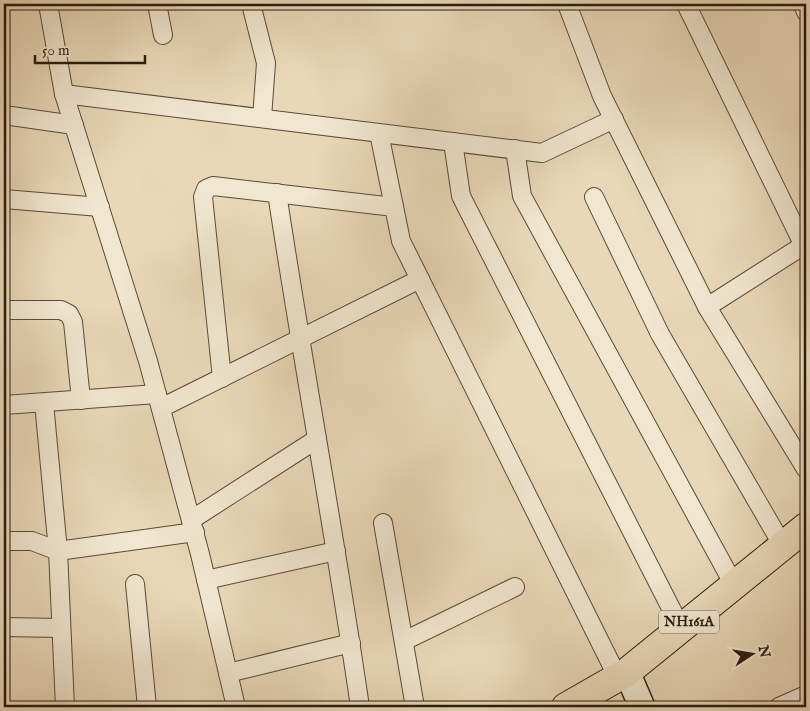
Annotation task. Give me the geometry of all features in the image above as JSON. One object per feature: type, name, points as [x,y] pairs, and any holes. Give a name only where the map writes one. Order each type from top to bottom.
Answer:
[{"type":"highway","name":"NH161A","points":[[566,707],[622,675],[806,527]]},
{"type":"street","points":[[48,4],[64,94],[159,401],[193,526],[236,707]]},
{"type":"street","points":[[157,4],[163,35]]},
{"type":"street","points":[[251,4],[266,63],[262,118]]},
{"type":"street","points":[[567,4],[602,96],[707,307],[806,469]]},
{"type":"street","points":[[686,4],[805,247],[707,307]]},
{"type":"street","points":[[803,4],[806,12]]},
{"type":"street","points":[[64,94],[542,153],[614,119]]},
{"type":"street","points":[[4,115],[74,125]]},
{"type":"street","points":[[379,132],[401,241],[622,675],[642,707]]},
{"type":"street","points":[[452,142],[461,196],[681,628]]},
{"type":"street","points":[[515,149],[522,196],[734,585]]},
{"type":"street","points":[[222,378],[203,197],[206,189],[213,186],[394,206]]},
{"type":"street","points":[[277,193],[299,339],[336,551],[360,707]]},
{"type":"street","points":[[594,196],[660,334],[783,546]]},
{"type":"street","points":[[4,198],[100,207]]},
{"type":"street","points":[[4,405],[80,400],[159,401],[222,378],[420,279]]},
{"type":"street","points":[[4,310],[61,310],[69,314],[74,322],[80,400]]},
{"type":"street","points":[[44,403],[58,551],[65,707]]},
{"type":"street","points":[[4,541],[32,541],[58,551],[193,526],[317,439]]},
{"type":"street","points":[[382,523],[415,707]]},
{"type":"street","points":[[206,580],[336,551]]},
{"type":"street","points":[[136,584],[147,707]]},
{"type":"street","points":[[404,641],[516,588]]},
{"type":"street","points":[[4,628],[61,628]]},
{"type":"street","points":[[228,673],[351,643]]},
{"type":"street","points":[[779,707],[806,695]]}]
